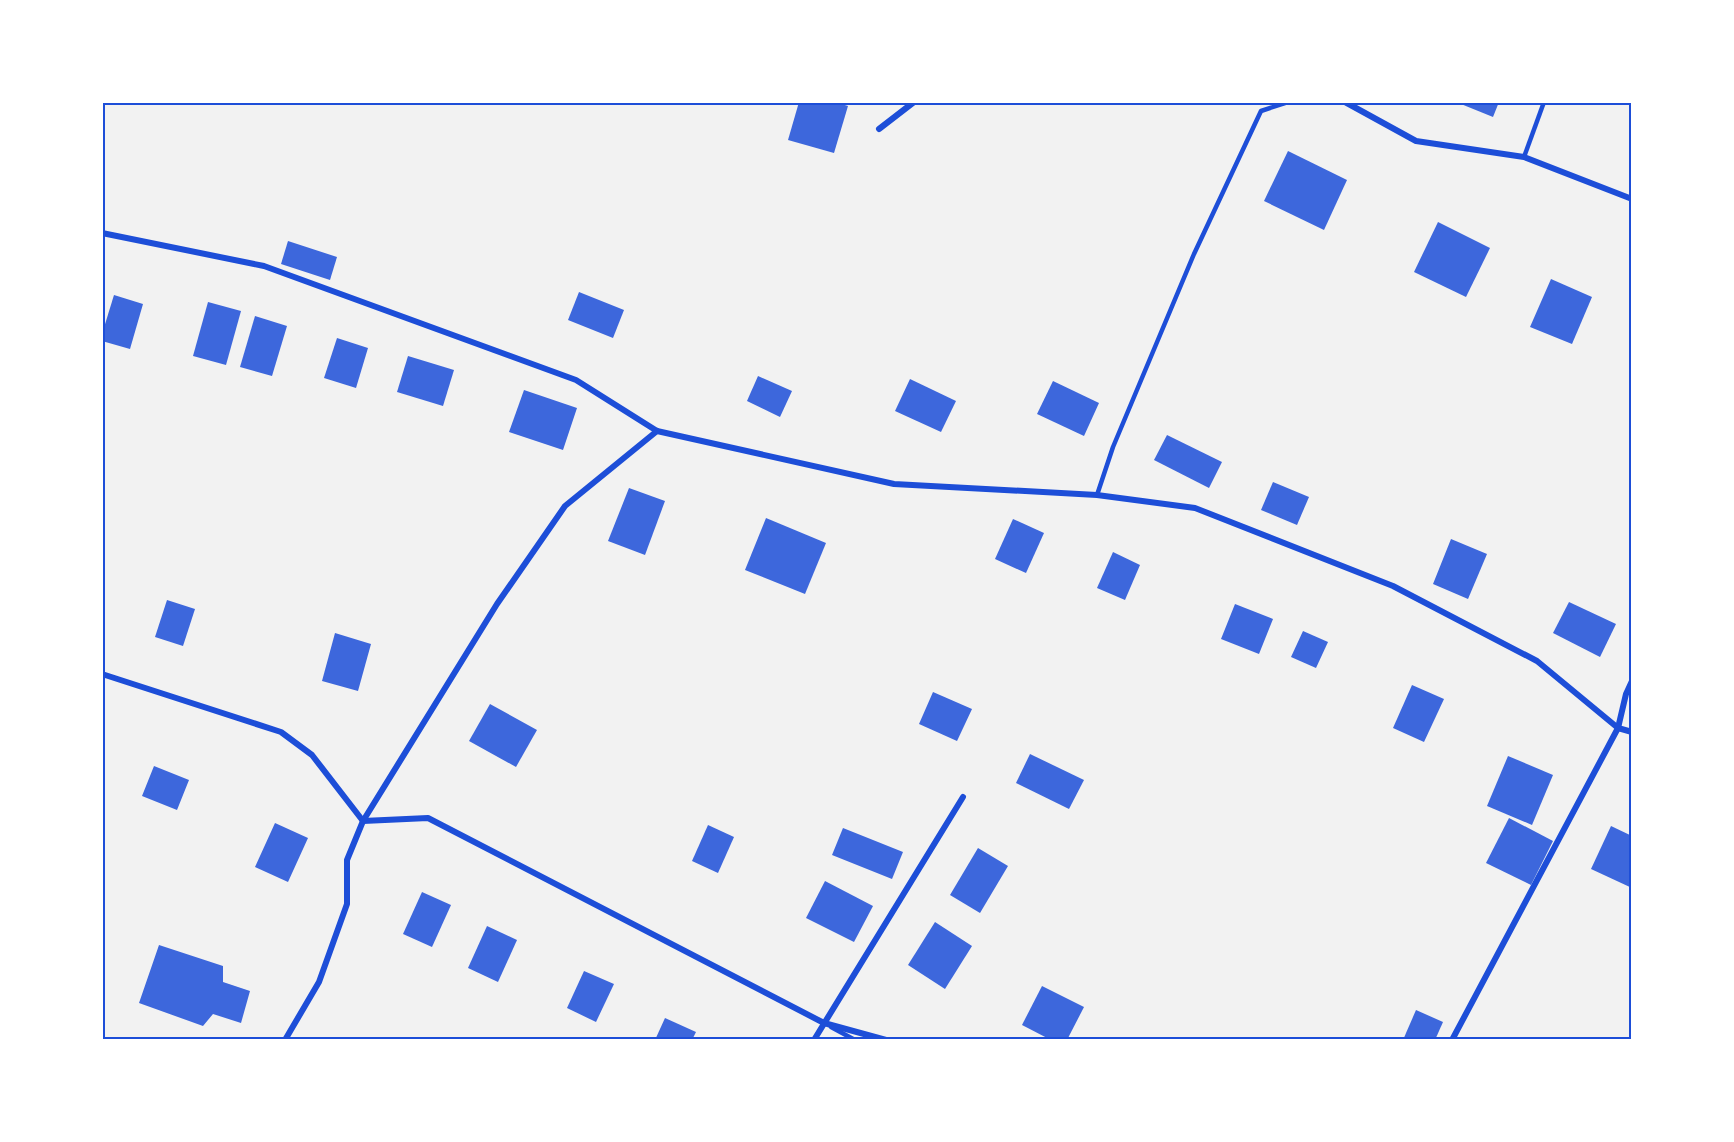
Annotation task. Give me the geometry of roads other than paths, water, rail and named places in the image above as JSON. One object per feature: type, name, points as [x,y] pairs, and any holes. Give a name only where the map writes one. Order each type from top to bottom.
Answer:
[{"type":"street","points":[[879,129],[914,102]]},
{"type":"street","points":[[1345,102],[1416,141],[1524,157],[1632,199]]},
{"type":"street","points":[[102,233],[264,266],[576,380],[657,431],[894,484],[1097,495],[1195,508],[1393,586],[1537,661],[1618,728],[1632,732]]},
{"type":"street","points":[[285,1040],[320,982],[347,904],[347,860],[363,821],[497,604],[565,506],[657,431]]},
{"type":"street","points":[[102,674],[281,732],[312,755],[363,821]]},
{"type":"street","points":[[1452,1040],[1618,728],[1626,694],[1632,681]]},
{"type":"street","points":[[814,1040],[963,797]]},
{"type":"street","points":[[363,821],[428,818],[824,1023],[886,1040]]},
{"type":"lane","points":[[1097,495],[1113,447],[1194,254],[1261,111],[1288,102]]},
{"type":"lane","points":[[1524,157],[1544,102]]},
{"type":"lane","points":[[824,1023],[855,1040]]}]
